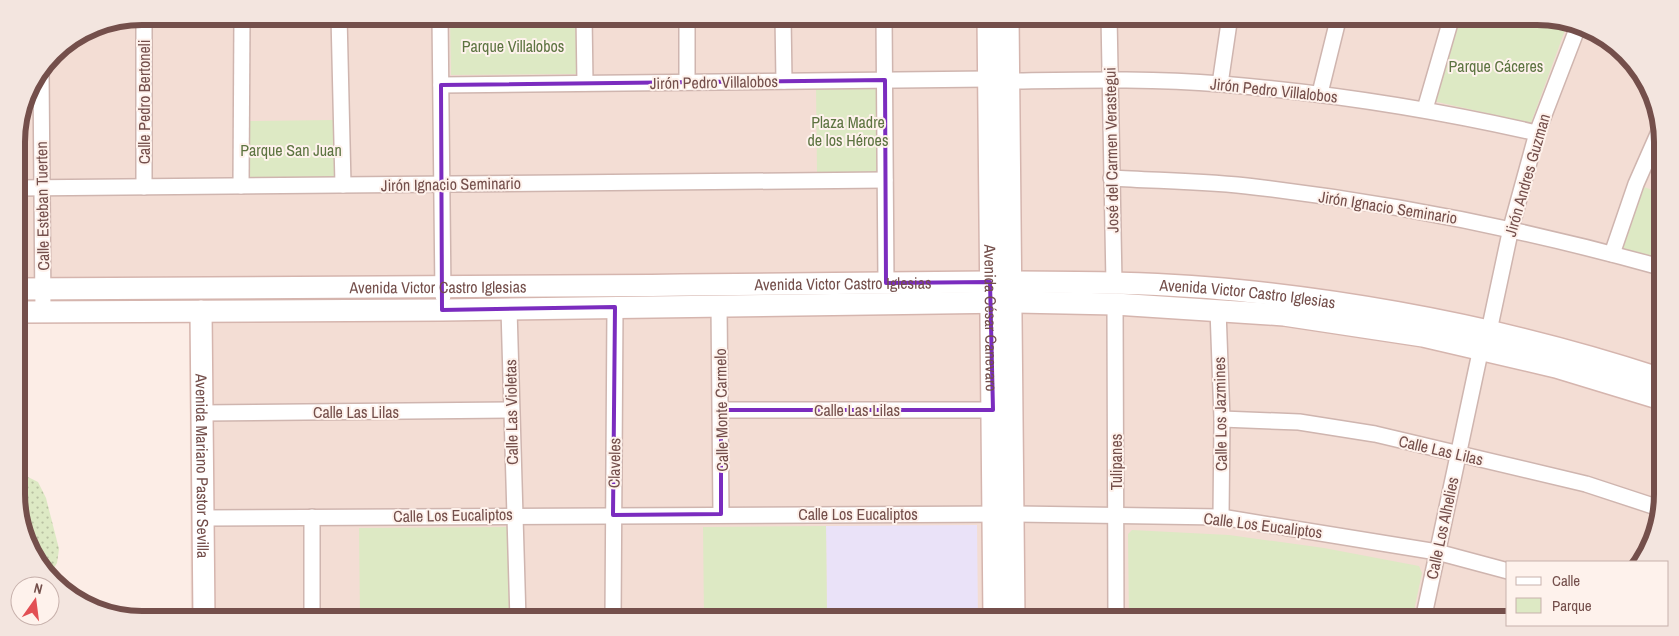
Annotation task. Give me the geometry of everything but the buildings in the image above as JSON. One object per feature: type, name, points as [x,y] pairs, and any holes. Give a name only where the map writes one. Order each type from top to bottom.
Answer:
[{"type":"street","name":"Calle Pedro Bertoneli","points":[[144,25],[144,187]]},
{"type":"street","points":[[241,186],[242,25]]},
{"type":"street","points":[[339,25],[343,185]]},
{"type":"street","points":[[440,25],[442,310]]},
{"type":"street","points":[[584,25],[585,83]]},
{"type":"street","points":[[687,25],[687,82]]},
{"type":"street","points":[[783,25],[784,81]]},
{"type":"street","points":[[884,25],[886,282]]},
{"type":"street","name":"Avenida César Canevaro","points":[[989,25],[998,80],[1003,514],[995,611]]},
{"type":"street","name":"Avenida César Canevaro","points":[[998,80],[1007,25]]},
{"type":"street","name":"José del Carmen Verastegui","points":[[1109,25],[1114,294]]},
{"type":"street","points":[[1220,84],[1229,25]]},
{"type":"street","points":[[1320,93],[1337,25]]},
{"type":"street","points":[[1425,109],[1449,25]]},
{"type":"street","name":"Jirón Andres Guzman","points":[[1485,340],[1511,228],[1537,133],[1576,32]]},
{"type":"street","name":"Jirón Pedro Villalobos","points":[[441,85],[1109,79],[1220,84],[1320,93],[1425,109],[1537,133]]},
{"type":"street","name":"Calle Esteban Tuerten","points":[[41,83],[43,311]]},
{"type":"street","points":[[1612,254],[1636,184],[1654,143]]},
{"type":"street","name":"Jirón Ignacio Seminario","points":[[1111,178],[1253,186],[1362,201],[1511,228],[1654,265]]},
{"type":"street","name":"Jirón Ignacio Seminario","points":[[25,188],[885,180]]},
{"type":"street","name":"Avenida Victor Castro Iglesias","points":[[25,289],[443,288],[886,282],[1000,292]]},
{"type":"street","name":"Avenida César Canevaro","points":[[1000,292],[993,410],[1013,611]]},
{"type":"street","name":"Avenida Victor Castro Iglesias","points":[[25,312],[442,310],[719,305],[1000,292],[1114,294],[1251,292],[1378,309],[1485,340],[1556,367],[1654,397]]},
{"type":"street","name":"Avenida Victor Castro Iglesias","points":[[1114,294],[1218,310],[1284,315],[1422,336],[1485,340],[1602,360],[1654,377]]},
{"type":"street","name":"Tulipanes","points":[[1114,294],[1116,611]]},
{"type":"street","name":"Calle Monte Carmelo","points":[[719,305],[722,514]]},
{"type":"street","name":"Claveles","points":[[613,611],[615,307]]},
{"type":"street","name":"Calle Las Violetas","points":[[510,308],[511,410],[518,611]]},
{"type":"street","name":"Calle Los Jazmines","points":[[1218,310],[1222,419],[1221,517]]},
{"type":"street","name":"Avenida Mariano Pastor Sevilla","points":[[200,311],[204,611]]},
{"type":"street","name":"Calle Los Alhelies","points":[[1424,611],[1485,340]]},
{"type":"street","name":"Calle Las Lilas","points":[[201,413],[511,410]]},
{"type":"street","name":"Calle Las Lilas","points":[[721,410],[993,410]]},
{"type":"street","name":"Calle Las Lilas","points":[[1222,419],[1299,422],[1375,434],[1586,484],[1653,506]]},
{"type":"street","name":"Calle Los Eucaliptos","points":[[204,518],[722,514],[1116,514],[1221,517],[1437,552],[1506,570]]},
{"type":"street","points":[[312,517],[312,611]]},
{"type":"highlighted area","points":[[885,80],[886,283],[990,282],[993,410],[721,410],[721,514],[613,515],[615,307],[442,310],[441,85]]},
{"type":"shaded area","points":[[142,25],[1552,26],[1589,37],[1614,54],[1634,77],[1642,90],[1650,112],[1654,142],[1653,509],[1648,531],[1642,546],[1632,561],[1506,561],[1506,611],[191,611],[189,302],[25,303],[25,135],[29,112],[37,90],[54,65],[77,45],[105,31]]},
{"type":"shaded area","points":[[977,525],[978,611],[827,611],[826,526]]},
{"type":"green space","name":"Parque Villalobos","points":[[450,25],[576,25],[576,74],[451,75]]},
{"type":"green space","name":"Parque Cáceres","points":[[1453,25],[1537,25],[1566,29],[1531,123],[1433,101]]},
{"type":"green space","name":"Plaza Madre de los Héroes","points":[[816,88],[878,88],[879,174],[817,174]]},
{"type":"green space","name":"Parque San Juan","points":[[334,120],[335,180],[248,180],[247,121]]},
{"type":"green space","points":[[1641,186],[1654,191],[1654,260],[1617,249]]},
{"type":"green space","points":[[25,476],[38,482],[46,498],[59,549],[57,563],[53,569],[37,546],[31,531],[26,509]]},
{"type":"green space","points":[[826,526],[827,611],[704,611],[703,527]]},
{"type":"green space","points":[[508,527],[509,611],[360,611],[359,528]]},
{"type":"green space","points":[[1132,530],[1229,535],[1324,548],[1419,566],[1422,573],[1414,611],[1129,611],[1128,534]]}]
